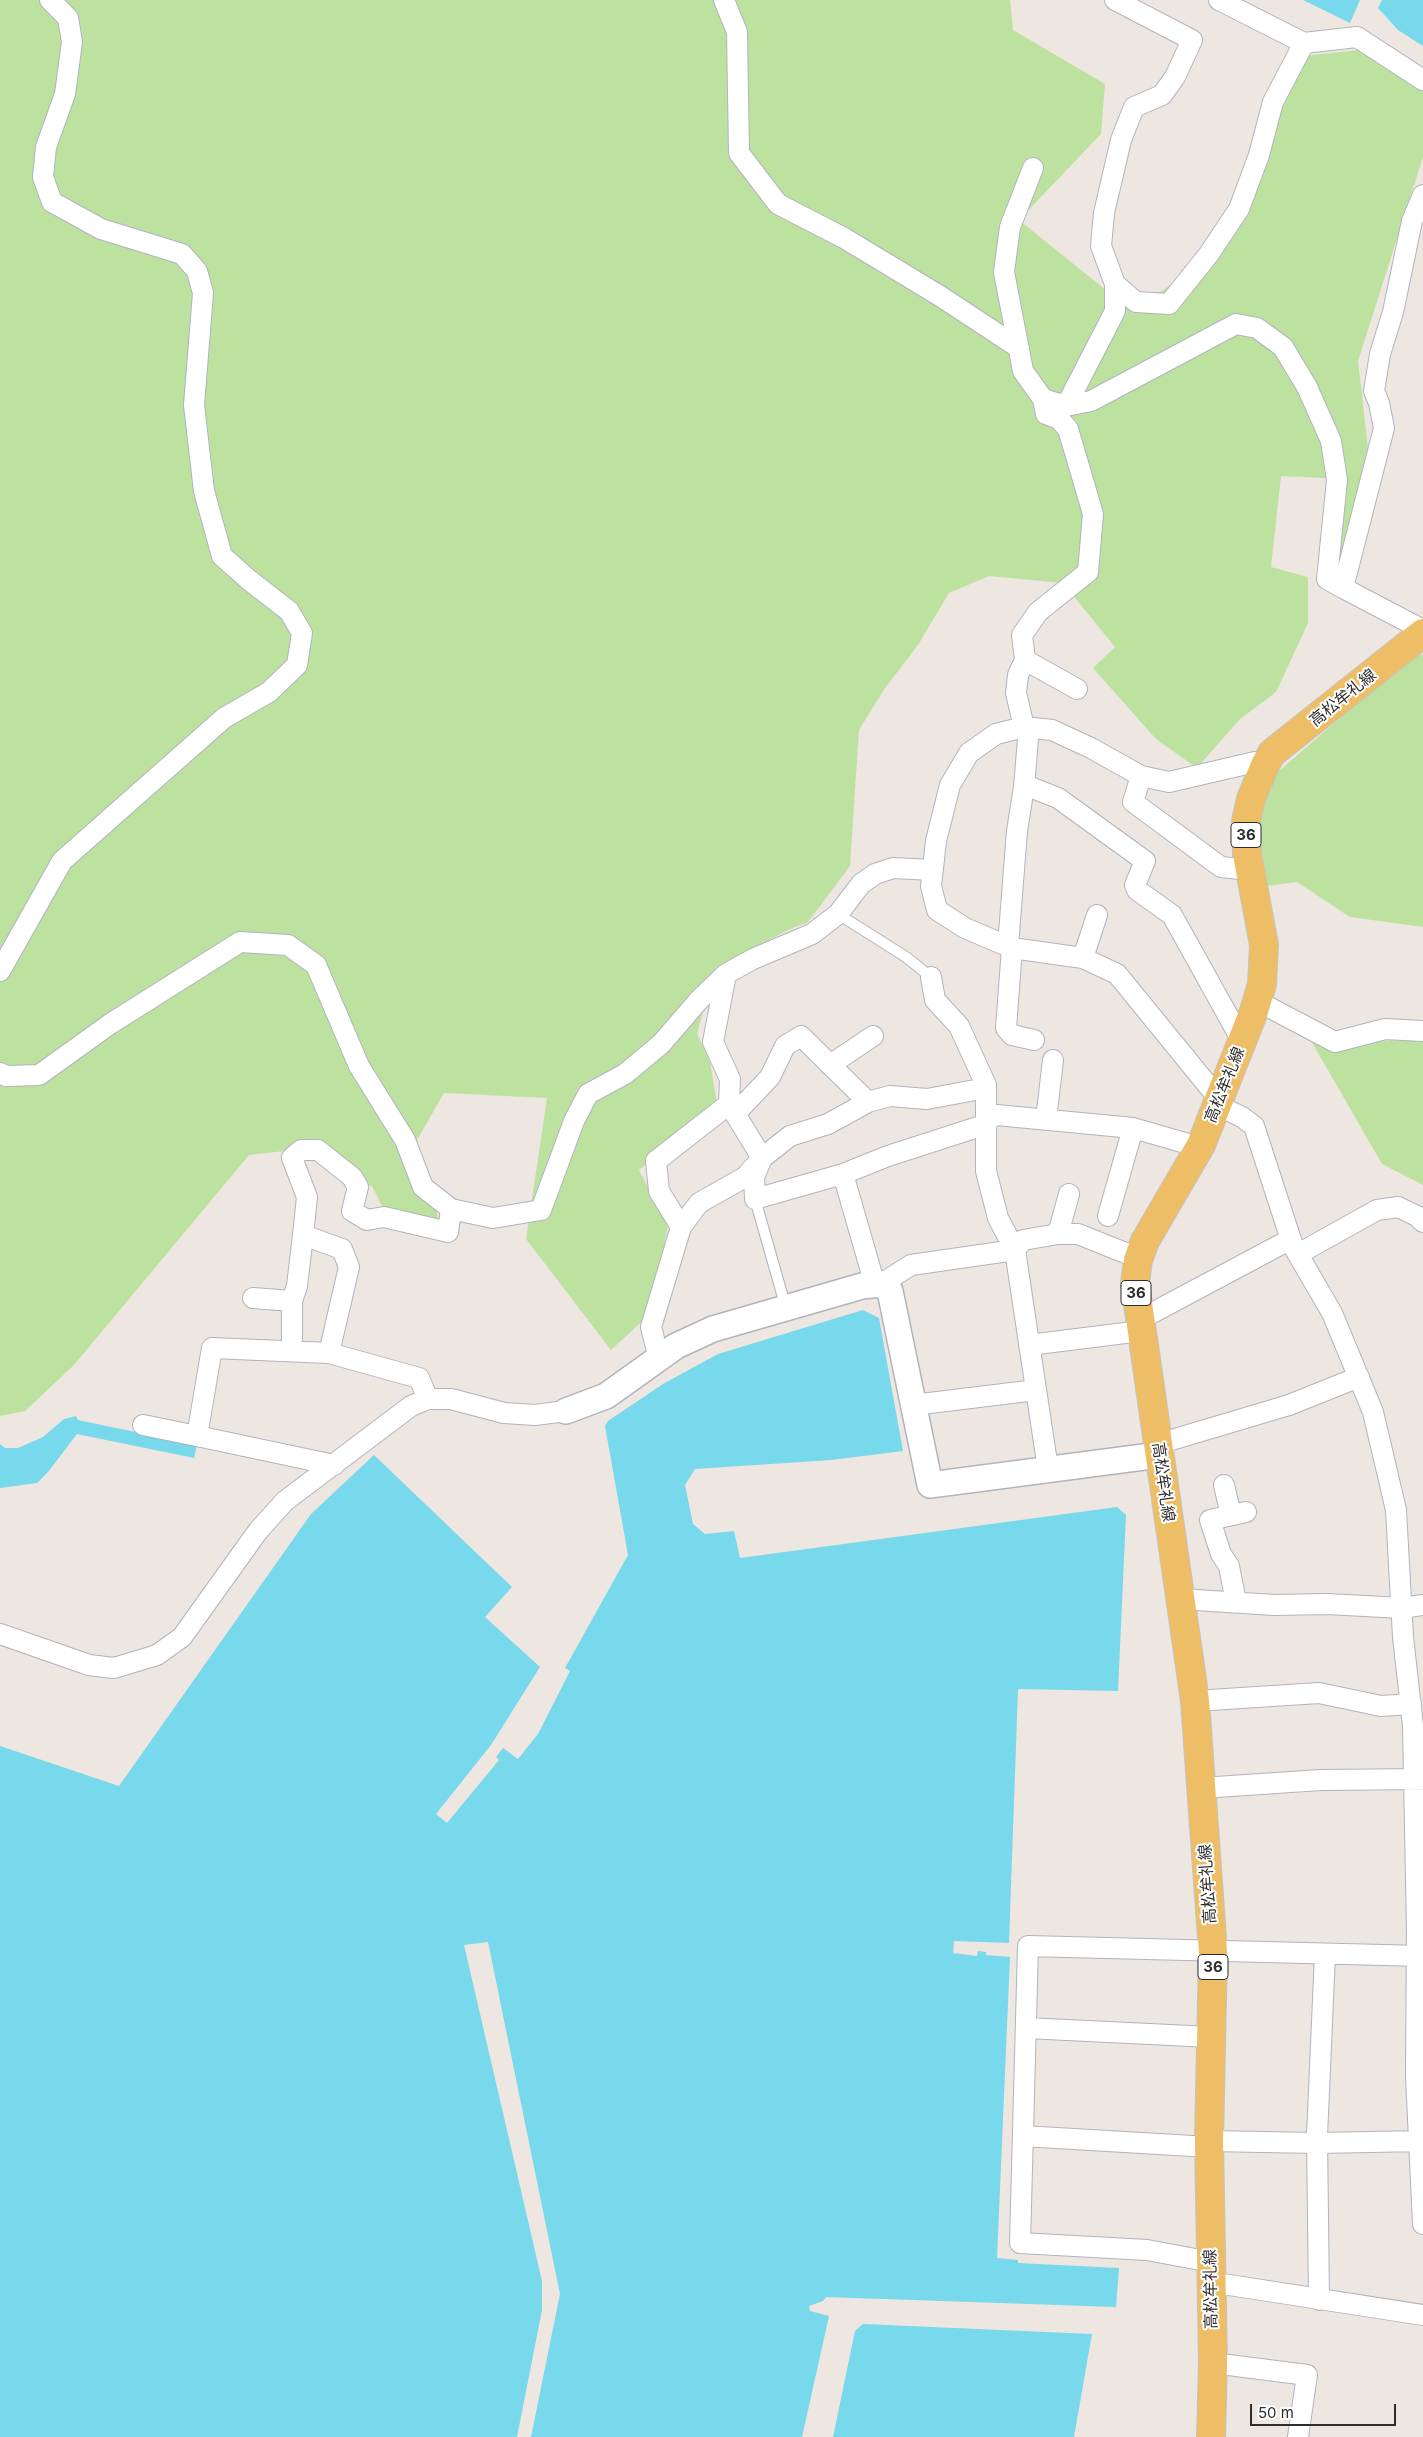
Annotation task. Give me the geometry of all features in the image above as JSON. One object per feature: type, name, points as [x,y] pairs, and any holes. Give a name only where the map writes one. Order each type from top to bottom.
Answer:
[{"type":"main road","name":"高松牟礼線","points":[[1211,2437],[1213,2364],[1209,2144],[1213,1952],[1195,1701],[1135,1283],[1138,1258],[1145,1241],[1199,1148],[1242,1042],[1262,984],[1264,945],[1250,870],[1246,821],[1250,799],[1265,765],[1272,753],[1423,632]]},
{"type":"street","points":[[0,971],[62,861],[224,718],[276,686],[297,665],[302,633],[289,611],[222,556],[204,491],[194,405],[203,293],[197,271],[182,254],[101,229],[52,202],[43,177],[46,147],[65,94],[72,42],[68,18],[50,0]]},
{"type":"street","points":[[724,0],[737,32],[738,153],[778,204],[844,238],[940,296],[1019,348]]},
{"type":"street","points":[[1066,406],[1115,310],[1115,284],[1101,246],[1104,213],[1121,140],[1134,107],[1162,95],[1175,77],[1192,40],[1115,0]]},
{"type":"street","points":[[1219,0],[1304,43],[1357,37],[1423,80]]},
{"type":"street","points":[[1115,284],[1136,302],[1170,304],[1209,254],[1239,208],[1259,155],[1273,102],[1304,43]]},
{"type":"street","points":[[1033,168],[1010,227],[1004,272],[1023,371],[1044,399],[1046,414],[1059,419],[1068,429],[1093,514],[1088,572],[1038,612],[1022,635],[1025,660],[1018,675],[1016,693],[1027,727],[1025,785],[1017,831],[1006,1028],[1012,1035],[1034,1040]]},
{"type":"street","points":[[1343,588],[1384,428],[1379,403],[1374,391],[1380,354],[1393,312],[1412,221],[1423,195]]},
{"type":"street","points":[[1044,399],[1066,406],[1091,401],[1236,324],[1257,328],[1283,347],[1307,387],[1331,441],[1337,480],[1327,579],[1423,632]]},
{"type":"street","points":[[1025,660],[1077,689]]},
{"type":"street","points":[[1265,765],[1255,762],[1170,782],[1140,776],[1091,748],[1052,730],[1027,727],[996,734],[969,752],[950,785],[936,841],[931,886],[937,910],[965,928],[1010,947],[1083,958],[1117,974],[1218,1102],[1254,1126],[1294,1246],[1332,1313],[1373,1412],[1396,1510],[1402,1608],[1419,1779],[1420,1956],[1416,2076],[1421,2142],[1423,2224]]},
{"type":"street","points":[[1140,776],[1133,802],[1222,867],[1250,870]]},
{"type":"street","points":[[1025,785],[1058,798],[1145,861],[1135,885],[1137,890],[1172,915],[1242,1042]]},
{"type":"street","points":[[0,1073],[6,1076],[39,1075],[126,1014],[240,942],[288,945],[316,965],[358,1066],[405,1140],[424,1187],[451,1209],[494,1218],[540,1210],[574,1121],[588,1094],[625,1074],[661,1044],[699,1000],[726,974],[754,959],[812,934],[838,914],[861,884],[875,874],[893,868],[933,870]]},
{"type":"street","points":[[1083,958],[1097,915]]},
{"type":"street","points":[[726,974],[714,1042],[730,1080],[732,1109],[762,1158]]},
{"type":"street","points":[[931,977],[935,1000],[959,1026],[986,1088],[986,1171],[998,1218],[1014,1250],[1048,1469]]},
{"type":"street","points":[[1257,1001],[1335,1042],[1385,1029],[1423,1031]]},
{"type":"street","points":[[681,1228],[658,1191],[656,1161],[732,1109],[770,1077],[785,1046],[801,1036],[868,1102]]},
{"type":"street","points":[[830,1065],[873,1036]]},
{"type":"street","points":[[1046,1120],[1053,1060]]},
{"type":"street","points":[[659,1359],[651,1326],[681,1228],[698,1203],[745,1177],[762,1158],[790,1136],[828,1124],[868,1102],[890,1096],[927,1099],[986,1088]]},
{"type":"street","points":[[762,1158],[754,1177],[755,1199],[843,1174],[986,1119],[1046,1120],[1133,1128],[1199,1148]]},
{"type":"street","points":[[1108,1216],[1133,1128]]},
{"type":"street","points":[[292,1351],[292,1301],[297,1286],[307,1196],[292,1158],[301,1150],[318,1150],[352,1177],[358,1187],[352,1211],[367,1220],[384,1217],[448,1232],[451,1209]]},
{"type":"street","points":[[843,1174],[878,1284],[890,1291],[930,1485],[1048,1469],[1158,1449],[1359,1378]]},
{"type":"street","points":[[1058,1234],[1069,1194]]},
{"type":"street","points":[[1029,1345],[1140,1326],[1294,1246],[1377,1210],[1398,1207],[1417,1216],[1423,1222]]},
{"type":"street","points":[[0,1634],[89,1666],[114,1668],[157,1656],[182,1637],[258,1531],[285,1501],[412,1406],[428,1399],[451,1398],[504,1413],[535,1415],[566,1411],[606,1396],[676,1346],[714,1329],[862,1286],[878,1284],[911,1265],[1014,1250],[1023,1240],[1058,1234],[1078,1234],[1138,1258]]},
{"type":"street","points":[[303,1235],[342,1249],[348,1267],[328,1353]]},
{"type":"street","points":[[252,1298],[292,1301]]},
{"type":"street","points":[[197,1436],[212,1348],[328,1353],[419,1378],[428,1399]]},
{"type":"street","points":[[914,1405],[1036,1390]]},
{"type":"street","points":[[143,1425],[334,1465]]},
{"type":"street","points":[[1224,1485],[1239,1514],[1210,1520],[1221,1554],[1229,1566],[1236,1602]]},
{"type":"street","points":[[1180,1599],[1274,1605],[1327,1604],[1402,1608],[1423,1605]]},
{"type":"street","points":[[1195,1701],[1319,1692],[1381,1706],[1411,1704]]},
{"type":"street","points":[[1201,1788],[1322,1780],[1419,1779]]},
{"type":"street","points":[[1420,1956],[1028,1946],[1020,2243],[1147,2250],[1211,2272],[1319,2300],[1423,2315]]},
{"type":"street","points":[[1319,2300],[1317,2143],[1325,1954]]},
{"type":"street","points":[[1026,2028],[1211,2038]]},
{"type":"street","points":[[1023,2136],[1209,2144],[1421,2142]]},
{"type":"street","points":[[1213,2364],[1307,2375],[1298,2437]]},
{"type":"lane","points":[[838,914],[906,957],[931,977]]},
{"type":"lane","points":[[755,1199],[786,1308]]},
{"type":"green space","points":[[0,0],[1010,0],[1013,30],[1105,84],[1101,134],[1019,220],[1133,312],[1228,243],[1234,217],[1304,56],[1359,50],[1423,91],[1423,157],[1358,361],[1368,448],[1340,561],[1332,561],[1344,479],[1281,476],[1271,567],[1308,577],[1308,623],[1276,692],[1240,719],[1197,768],[1156,739],[1093,668],[1115,647],[1063,583],[989,576],[949,593],[918,645],[885,688],[859,730],[850,866],[808,922],[788,930],[715,968],[697,1034],[710,1062],[717,1103],[639,1170],[668,1227],[650,1314],[611,1350],[526,1239],[547,1098],[444,1093],[416,1142],[441,1227],[386,1214],[373,1188],[320,1147],[249,1155],[74,1365],[25,1411],[0,1416]]},
{"type":"green space","points":[[1415,653],[1423,655],[1423,927],[1350,917],[1297,882],[1266,886],[1255,824],[1264,784]]},
{"type":"green space","points":[[1306,1032],[1338,1047],[1423,1036],[1423,1185],[1382,1164]]},
{"type":"water","points":[[1303,0],[1360,0],[1350,23]]},
{"type":"water","points":[[1382,0],[1423,0],[1423,46],[1398,30],[1378,8]]},
{"type":"water","points":[[863,1310],[879,1318],[903,1451],[831,1460],[695,1469],[685,1485],[693,1524],[705,1534],[734,1531],[740,1558],[1117,1507],[1126,1515],[1118,1691],[1018,1689],[1009,1943],[954,1941],[953,1953],[977,1956],[978,1951],[986,1952],[986,1955],[1010,1957],[997,2258],[1018,2260],[1018,2263],[1119,2268],[1116,2307],[826,2297],[823,2301],[809,2306],[810,2311],[829,2316],[802,2437],[0,2437],[0,1746],[119,1786],[311,1514],[374,1455],[512,1587],[485,1617],[540,1667],[491,1745],[436,1814],[447,1823],[499,1760],[496,1757],[503,1748],[518,1759],[538,1734],[570,1671],[565,1668],[628,1555],[605,1426],[608,1421],[663,1384],[718,1354]]},
{"type":"water","points":[[76,1416],[78,1420],[197,1445],[194,1458],[77,1434],[48,1472],[37,1483],[0,1488],[0,1444],[5,1448],[18,1448],[43,1437],[64,1419]]},
{"type":"water","points":[[863,2324],[1092,2334],[1074,2437],[833,2437],[855,2331]]},
{"type":"pier","points":[[488,1942],[560,2294],[531,2437],[517,2437],[542,2310],[542,2281],[464,1945]]}]
